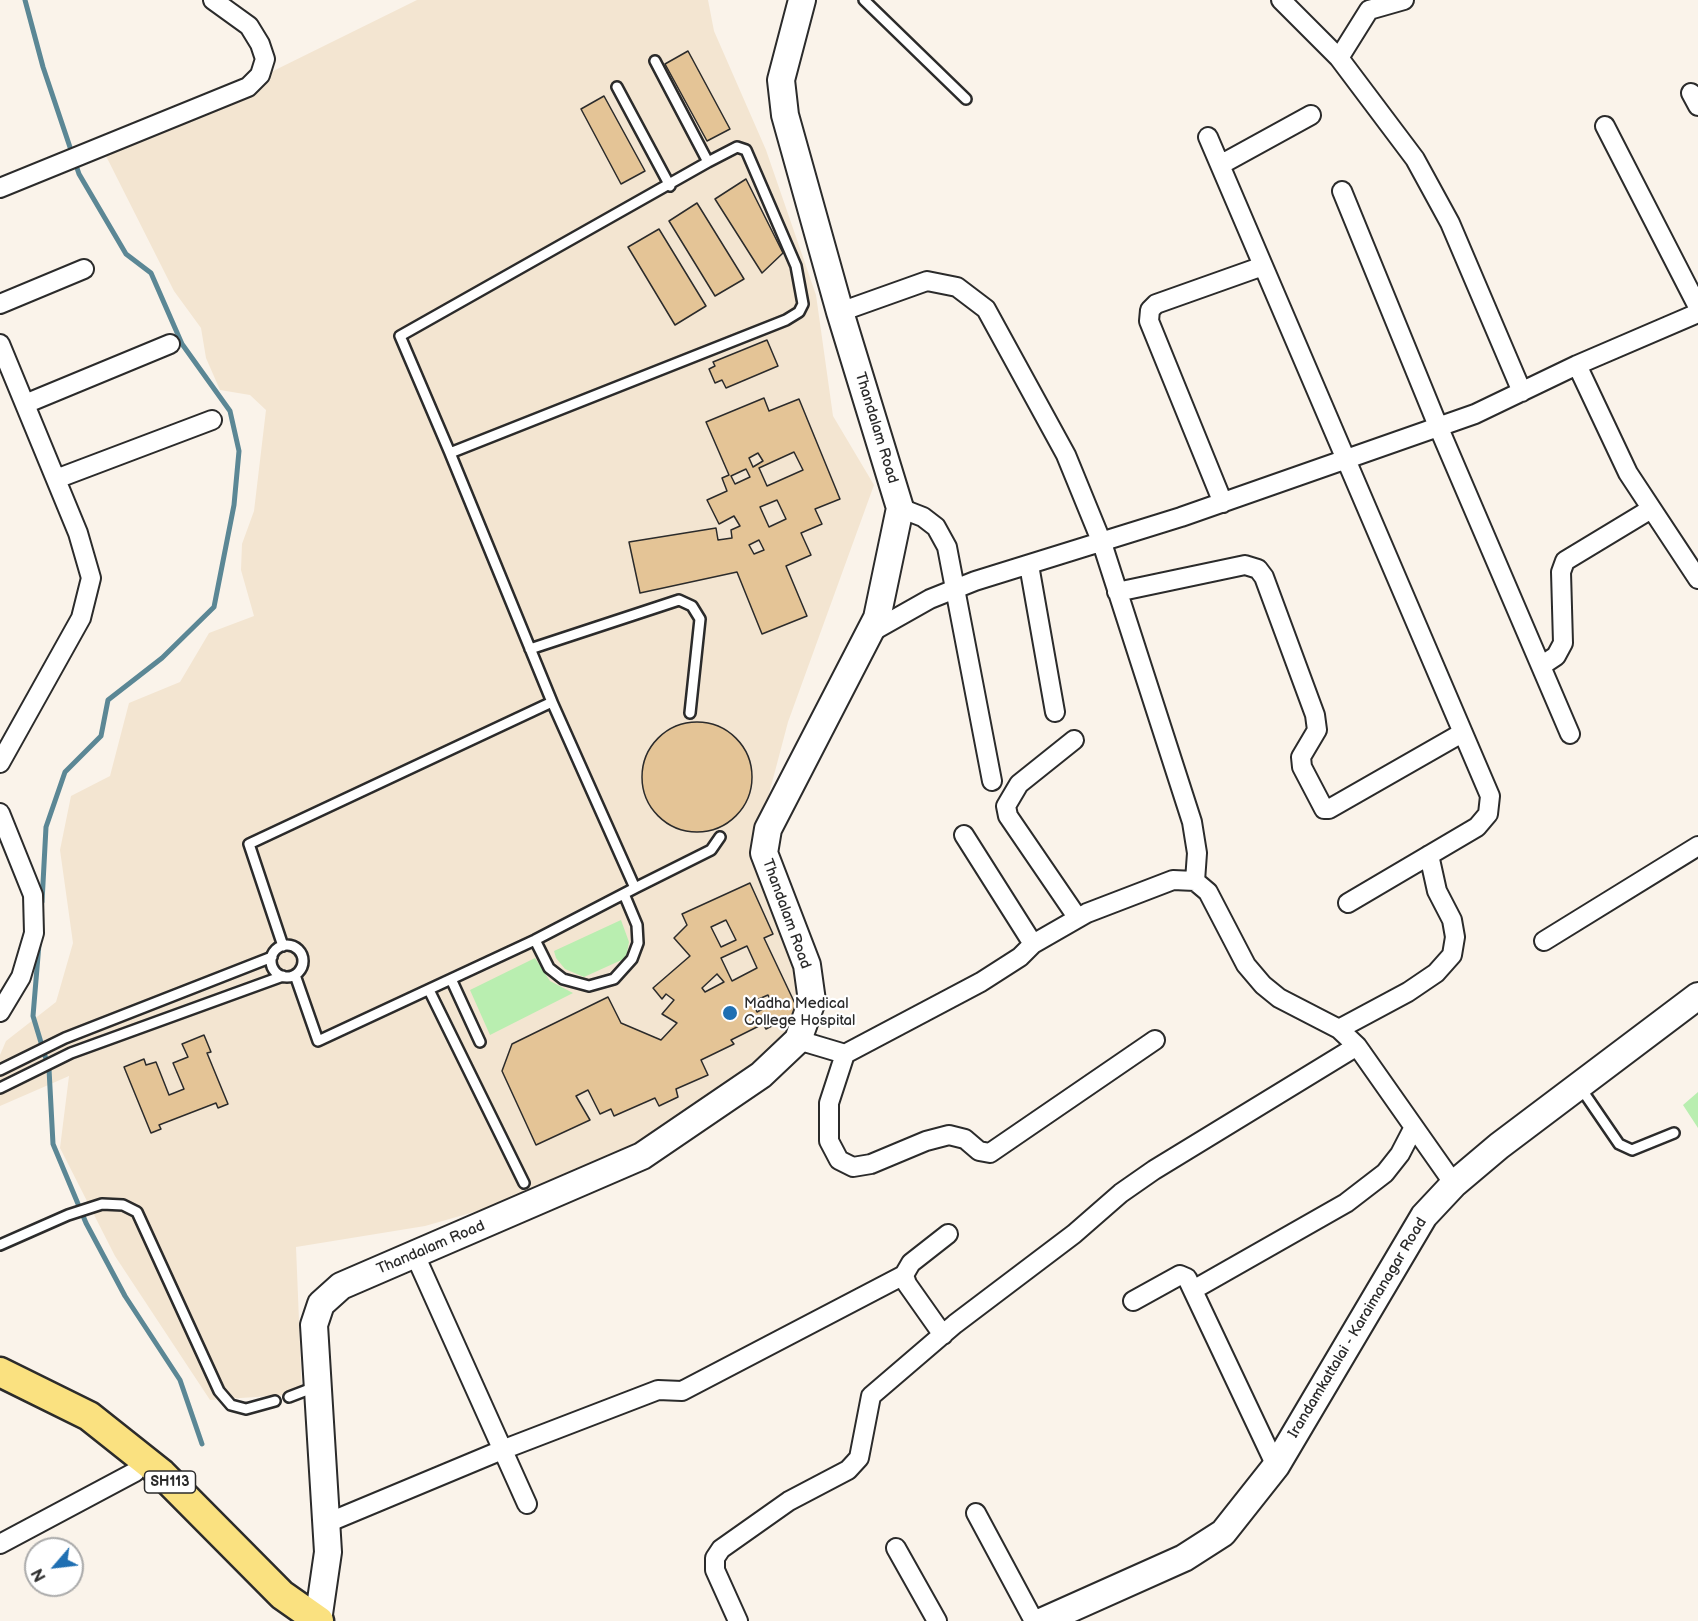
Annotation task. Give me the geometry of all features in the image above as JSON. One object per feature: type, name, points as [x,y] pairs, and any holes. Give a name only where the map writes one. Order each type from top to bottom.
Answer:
[{"type":"main road","name":"SH113","points":[[0,1372],[89,1416],[162,1474],[282,1595],[318,1621]]},
{"type":"main road","name":"SH113","points":[[0,1390],[81,1428],[135,1472],[272,1607],[292,1621]]},
{"type":"street","points":[[0,188],[248,87],[260,75],[265,59],[260,44],[249,26],[213,0]]},
{"type":"street","name":"Thandalam Road","points":[[318,1621],[328,1552],[314,1325],[321,1305],[341,1286],[642,1156],[761,1075],[798,1040],[812,1001],[807,965],[764,853],[768,829],[877,618],[900,508],[840,312],[785,115],[781,80],[802,0]]},
{"type":"street","points":[[1281,0],[1339,58],[1415,159],[1435,191],[1522,392]]},
{"type":"street","points":[[1339,58],[1369,10],[1404,0]]},
{"type":"street","points":[[1220,165],[1311,115]]},
{"type":"street","points":[[1605,126],[1698,307]]},
{"type":"street","points":[[1208,137],[1490,796],[1488,814],[1477,827],[1348,903]]},
{"type":"street","points":[[1342,191],[1438,426],[1570,734]]},
{"type":"street","points":[[1223,503],[1149,321],[1150,310],[1156,304],[1263,266]]},
{"type":"street","points":[[0,304],[84,269]]},
{"type":"street","points":[[840,312],[927,281],[957,287],[986,309],[1066,455],[1101,543],[1192,822],[1197,853],[1195,881]]},
{"type":"street","points":[[868,634],[930,599],[956,588],[1223,503],[1475,414],[1577,365],[1698,313]]},
{"type":"street","points":[[0,344],[78,534],[90,578],[81,618],[0,764]]},
{"type":"street","points":[[25,404],[170,344]]},
{"type":"street","points":[[1577,365],[1628,473],[1698,579]]},
{"type":"street","points":[[56,479],[212,420]]},
{"type":"street","points":[[900,508],[923,517],[936,527],[947,547],[992,781]]},
{"type":"street","points":[[1541,666],[1556,656],[1563,643],[1561,572],[1565,561],[1651,509]]},
{"type":"street","points":[[1029,565],[1055,712]]},
{"type":"street","points":[[1117,591],[1245,565],[1258,569],[1264,577],[1315,715],[1317,730],[1301,757],[1302,766],[1324,809],[1329,809],[1462,734]]},
{"type":"street","points":[[1074,740],[1018,784],[1006,806],[1008,816],[1077,917]]},
{"type":"street","points":[[0,813],[33,895],[34,933],[21,977],[0,1012]]},
{"type":"street","points":[[963,835],[1033,944]]},
{"type":"street","points":[[1544,941],[1698,846]]},
{"type":"street","points":[[1339,1029],[1408,992],[1436,973],[1452,956],[1455,937],[1452,920],[1437,891],[1429,855]]},
{"type":"street","points":[[798,1040],[844,1054],[981,982],[1020,957],[1033,944],[1077,917],[1173,880],[1195,881],[1208,892],[1246,966],[1263,985],[1280,998],[1339,1029],[1357,1046],[1454,1184]]},
{"type":"street","name":"Irandamkattalai - Karaimanagar Road","points":[[1043,1621],[1184,1558],[1223,1533],[1276,1466],[1424,1215],[1454,1184],[1499,1146],[1698,996]]},
{"type":"street","points":[[844,1054],[829,1103],[829,1141],[839,1160],[853,1167],[871,1164],[926,1141],[949,1135],[965,1139],[979,1151],[990,1153],[1155,1040]]},
{"type":"street","points":[[738,1621],[715,1570],[715,1558],[721,1549],[789,1502],[848,1470],[859,1458],[871,1396],[943,1335],[1154,1170],[1357,1046]]},
{"type":"street","points":[[1193,1290],[1346,1203],[1385,1173],[1400,1154],[1414,1126]]},
{"type":"street","points":[[327,1523],[502,1450],[658,1390],[682,1391],[904,1275],[911,1263],[948,1234]]},
{"type":"street","points":[[415,1255],[527,1504]]},
{"type":"street","points":[[904,1275],[907,1284],[943,1335]]},
{"type":"street","points":[[1132,1301],[1180,1275],[1187,1278],[1276,1466]]},
{"type":"street","points":[[0,1544],[135,1472]]},
{"type":"street","points":[[976,1513],[1034,1621]]},
{"type":"street","points":[[896,1548],[937,1621]]},
{"type":"lane","points":[[864,0],[966,99]]},
{"type":"lane","points":[[655,61],[708,162]]},
{"type":"lane","points":[[617,87],[670,186]]},
{"type":"lane","points":[[450,453],[786,320],[799,312],[803,304],[796,266],[746,150],[737,147],[708,162],[670,186],[400,336],[552,702],[635,888]]},
{"type":"lane","points":[[530,649],[679,600],[692,606],[700,619],[690,713]]},
{"type":"lane","points":[[283,946],[249,844],[552,702]]},
{"type":"lane","points":[[295,975],[318,1041],[534,940],[711,850],[720,837]]},
{"type":"lane","points":[[534,940],[549,968],[563,979],[589,986],[614,979],[632,960],[638,943],[638,925],[624,894]]},
{"type":"lane","points":[[0,1070],[65,1038],[272,957],[276,950],[283,946],[291,946],[301,953],[302,965],[295,975]]},
{"type":"lane","points":[[272,957],[275,970],[283,976]]},
{"type":"lane","points":[[0,1088],[71,1053],[283,976],[295,975]]},
{"type":"lane","points":[[451,980],[480,1042]]},
{"type":"lane","points":[[429,990],[524,1183]]},
{"type":"lane","points":[[65,1038],[71,1053]]},
{"type":"lane","points":[[1580,1087],[1619,1144],[1632,1150],[1674,1133]]},
{"type":"lane","points":[[0,1245],[68,1215],[102,1204],[123,1204],[137,1212],[219,1391],[231,1405],[246,1409],[275,1401]]},
{"type":"lane","points":[[289,1397],[318,1386]]},
{"type":"shaded area","points":[[417,0],[708,0],[714,31],[766,150],[816,295],[833,416],[874,485],[788,722],[755,847],[798,961],[804,1016],[731,1085],[647,1141],[523,1198],[425,1226],[296,1247],[302,1394],[210,1400],[115,1256],[60,1148],[69,1076],[0,1106],[0,1055],[6,1041],[56,1002],[73,943],[60,850],[71,796],[110,776],[129,703],[180,682],[209,633],[254,616],[241,570],[242,544],[254,511],[266,410],[250,395],[220,390],[206,358],[201,328],[174,291],[105,154]]},
{"type":"green space","points":[[621,920],[629,942],[626,958],[584,977],[565,969],[556,958],[554,951]]},
{"type":"green space","points":[[535,958],[550,981],[573,993],[490,1035],[470,990]]},
{"type":"green space","points":[[1698,1092],[1698,1128],[1683,1105]]},
{"type":"building","points":[[688,51],[730,129],[707,141],[665,64]]},
{"type":"building","points":[[604,96],[645,171],[621,184],[581,109]]},
{"type":"building","points":[[746,179],[783,253],[762,273],[715,199]]},
{"type":"building","points":[[697,203],[744,279],[715,296],[669,221]]},
{"type":"building","points":[[659,229],[706,306],[675,325],[628,247]]},
{"type":"building","points":[[767,340],[778,366],[726,388],[722,380],[715,383],[709,369],[715,366],[713,362]]},
{"type":"building","points":[[764,398],[769,411],[799,399],[840,499],[815,509],[822,524],[801,533],[811,555],[786,566],[807,616],[762,634],[737,572],[640,593],[629,542],[716,528],[718,540],[732,538],[731,530],[740,526],[734,516],[719,524],[707,500],[727,491],[722,478],[729,475],[706,422]],"holes":[[[794,452],[803,470],[767,486],[759,468]],[[758,453],[763,461],[753,467],[749,458]],[[746,469],[750,477],[735,484],[731,476]],[[777,500],[786,519],[769,527],[760,507]],[[759,540],[764,550],[754,554],[749,545]]]},
{"type":"building","points":[[697,722],[718,726],[736,738],[748,756],[752,777],[748,798],[736,816],[718,828],[697,832],[676,828],[658,816],[646,798],[642,777],[646,756],[658,738],[676,726]]},
{"type":"building","name":"Madha Medical College Hospital","points":[[750,883],[773,934],[764,938],[799,1012],[766,1029],[763,1024],[731,1040],[734,1044],[701,1060],[708,1075],[676,1089],[678,1097],[659,1106],[655,1098],[614,1116],[611,1109],[600,1114],[588,1090],[576,1096],[590,1120],[536,1145],[502,1071],[512,1044],[608,997],[621,1023],[661,1040],[677,1023],[662,1014],[674,1000],[666,994],[662,999],[653,988],[690,956],[674,938],[687,925],[682,914]],"holes":[[[726,920],[736,940],[721,947],[711,927]],[[747,946],[757,968],[732,981],[721,958]],[[717,974],[724,982],[705,992],[702,988]],[[768,995],[772,1004],[757,1012],[752,1002]]]},
{"type":"building","points":[[204,1035],[211,1052],[207,1053],[228,1104],[218,1108],[216,1103],[159,1125],[161,1129],[151,1133],[124,1067],[144,1059],[146,1065],[156,1062],[169,1095],[184,1089],[173,1063],[188,1057],[182,1044]]},
{"type":"waterway","points":[[25,0],[43,67],[79,174],[126,254],[151,273],[182,344],[230,411],[239,451],[234,505],[214,607],[162,658],[108,700],[101,736],[65,772],[46,827],[42,902]]},
{"type":"waterway","points":[[39,944],[33,1016],[49,1069],[53,1144],[86,1223],[125,1296],[180,1380],[202,1444]]},
{"type":"place","name":"Madha Medical College Hospital","points":[[730,1013]]}]
